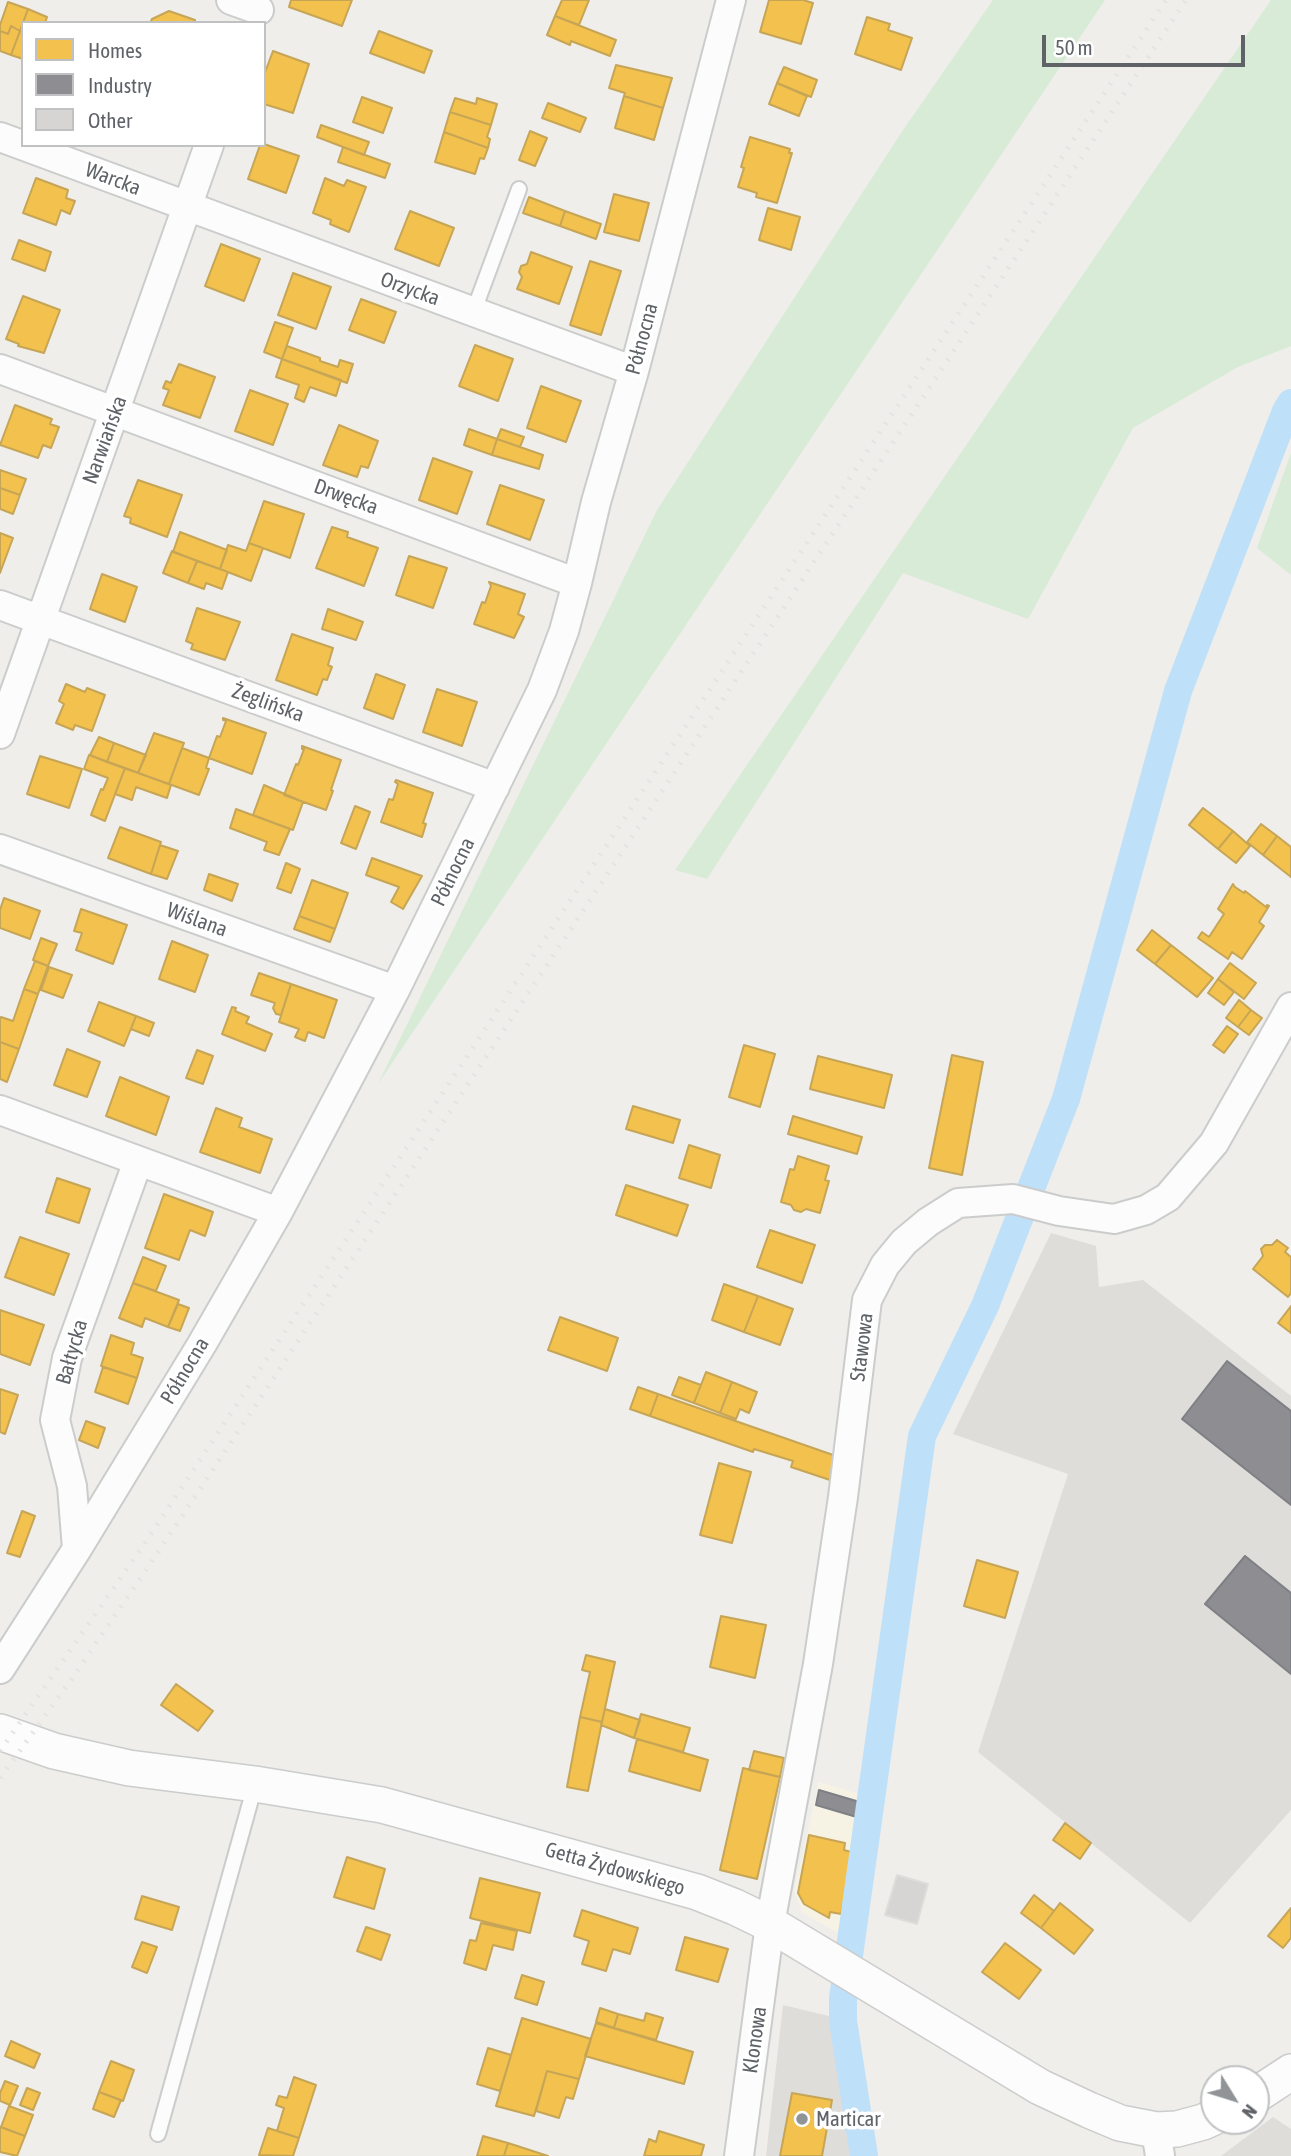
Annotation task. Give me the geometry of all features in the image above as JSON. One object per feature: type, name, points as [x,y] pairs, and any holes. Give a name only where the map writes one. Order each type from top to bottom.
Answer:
[{"type":"street","points":[[231,0],[258,11]]},
{"type":"street","name":"Północna","points":[[0,1669],[77,1549],[278,1212],[395,990],[542,690],[564,631],[730,0]]},
{"type":"street","name":"Warcka","points":[[0,137],[21,145]]},
{"type":"street","name":"Warcka","points":[[27,147],[186,207]]},
{"type":"street","name":"Narwiańska","points":[[0,734],[208,147]]},
{"type":"street","name":"Orzycka","points":[[186,207],[634,371]]},
{"type":"street","name":"Drwęcka","points":[[0,369],[577,583]]},
{"type":"street","name":"Żeglińska","points":[[0,605],[495,787]]},
{"type":"street","name":"Wiślana","points":[[0,849],[395,990]]},
{"type":"street","name":"Stawowa","points":[[770,1924],[818,1664],[843,1497],[867,1300],[885,1265],[904,1242],[928,1222],[958,1203],[1013,1199],[1114,1219],[1146,1210],[1168,1197],[1214,1143],[1291,1007]]},
{"type":"street","points":[[0,1110],[278,1212]]},
{"type":"street","name":"Bałtycka","points":[[77,1549],[72,1486],[55,1420],[67,1359],[138,1161]]},
{"type":"street","name":"Getta Żydowskiego","points":[[0,1732],[54,1751],[129,1768],[255,1784],[382,1805],[697,1892],[770,1924],[1040,2087],[1158,2143],[1177,2129],[1200,2123]]},
{"type":"street","name":"Klonowa","points":[[739,2156],[770,1924]]},
{"type":"street","points":[[1270,2086],[1291,2072]]},
{"type":"lane","points":[[472,313],[519,189]]},
{"type":"lane","points":[[158,2134],[255,1784]]},
{"type":"shaded area","points":[[1051,1233],[1096,1246],[1099,1287],[1143,1280],[1291,1396],[1291,1810],[1190,1923],[978,1752],[1068,1474],[953,1434]]},
{"type":"shaded area","points":[[819,1782],[866,1796],[842,1935],[803,1913],[794,1891]]},
{"type":"shaded area","points":[[783,2005],[833,2017],[850,2156],[766,2156]]},
{"type":"shaded area","points":[[1273,2117],[1291,2129],[1291,2156],[1221,2156],[1249,2135],[1270,2135],[1270,2119]]},
{"type":"green space","points":[[993,0],[1105,0],[378,1084],[657,510],[901,133]]},
{"type":"green space","points":[[1271,0],[1291,0],[1291,346],[1238,367],[1133,428],[1028,619],[903,573],[707,879],[675,870]]},
{"type":"green space","points":[[1291,453],[1291,575],[1257,548]]},
{"type":"building: Homes","points":[[291,0],[352,0],[342,26],[289,7]]},
{"type":"building: Homes","points":[[562,0],[589,0],[579,25],[555,16]]},
{"type":"building: Homes","points":[[769,0],[803,0],[813,3],[801,44],[760,32]]},
{"type":"building: Homes","points":[[8,2],[28,9],[24,21],[21,21],[20,31],[11,26],[8,34],[0,31]]},
{"type":"building: Homes","points":[[28,9],[47,17],[46,21],[24,21]]},
{"type":"building: Homes","points":[[169,11],[195,21],[151,21]]},
{"type":"building: Homes","points":[[555,16],[616,40],[610,56],[571,41],[570,45],[547,35]]},
{"type":"building: Homes","points":[[867,17],[890,24],[888,30],[912,38],[901,70],[855,54]]},
{"type":"building: Homes","points":[[11,26],[20,31],[11,55],[0,51],[0,31],[8,34]]},
{"type":"building: Homes","points":[[20,31],[21,58],[11,55]]},
{"type":"building: Homes","points":[[379,31],[432,51],[424,73],[370,53]]},
{"type":"building: Homes","points":[[273,51],[309,64],[293,113],[266,105],[266,70]]},
{"type":"building: Homes","points":[[616,65],[672,78],[663,108],[624,96],[625,93],[609,88]]},
{"type":"building: Homes","points":[[784,67],[817,80],[811,97],[777,83]]},
{"type":"building: Homes","points":[[777,83],[807,96],[799,116],[769,104]]},
{"type":"building: Homes","points":[[624,96],[663,108],[654,140],[615,128]]},
{"type":"building: Homes","points":[[362,97],[392,108],[383,133],[353,122]]},
{"type":"building: Homes","points":[[455,98],[476,104],[477,98],[497,104],[491,125],[450,112]]},
{"type":"building: Homes","points":[[548,103],[586,118],[580,132],[542,118]]},
{"type":"building: Homes","points":[[450,112],[491,125],[487,137],[490,139],[488,148],[444,132]]},
{"type":"building: Homes","points":[[321,125],[369,142],[364,155],[317,137]]},
{"type":"building: Homes","points":[[530,131],[547,138],[535,166],[519,160]]},
{"type":"building: Homes","points":[[444,132],[488,148],[484,159],[480,158],[475,174],[435,162]]},
{"type":"building: Homes","points":[[750,137],[790,149],[789,153],[792,153],[777,203],[756,197],[757,193],[738,187]]},
{"type":"building: Homes","points":[[266,145],[299,156],[286,193],[248,179],[259,147],[266,147]]},
{"type":"building: Homes","points":[[343,147],[390,164],[385,178],[338,162]]},
{"type":"building: Homes","points":[[36,178],[68,190],[66,198],[75,201],[70,214],[61,210],[56,225],[23,213]]},
{"type":"building: Homes","points":[[325,178],[344,186],[347,180],[366,187],[349,232],[330,224],[331,220],[313,213]]},
{"type":"building: Homes","points":[[614,194],[649,203],[639,241],[604,232]]},
{"type":"building: Homes","points":[[529,197],[565,211],[560,226],[523,213]]},
{"type":"building: Homes","points":[[768,208],[800,217],[791,250],[759,240]]},
{"type":"building: Homes","points":[[410,211],[454,228],[439,266],[395,249]]},
{"type":"building: Homes","points":[[565,211],[601,224],[596,239],[560,226]]},
{"type":"building: Homes","points":[[19,240],[51,252],[45,271],[12,259]]},
{"type":"building: Homes","points":[[221,244],[260,259],[244,301],[205,286]]},
{"type":"building: Homes","points":[[531,252],[572,267],[559,304],[517,289],[522,277],[519,272],[521,266],[527,264]]},
{"type":"building: Homes","points":[[590,261],[621,271],[601,335],[570,325]]},
{"type":"building: Homes","points":[[293,273],[331,287],[316,329],[278,315]]},
{"type":"building: Homes","points":[[23,296],[60,310],[44,353],[18,346],[19,344],[6,339]]},
{"type":"building: Homes","points":[[361,299],[396,312],[384,343],[349,330]]},
{"type":"building: Homes","points":[[275,322],[293,328],[282,359],[264,352]]},
{"type":"building: Homes","points":[[475,345],[513,359],[498,401],[459,386]]},
{"type":"building: Homes","points":[[287,346],[338,367],[340,360],[353,364],[347,383],[282,359]]},
{"type":"building: Homes","points":[[282,359],[341,380],[336,396],[310,387],[304,402],[295,398],[299,385],[276,377]]},
{"type":"building: Homes","points":[[179,364],[215,377],[200,418],[163,405],[169,390],[163,388],[166,381],[171,383]]},
{"type":"building: Homes","points":[[541,386],[581,401],[566,442],[527,428]]},
{"type":"building: Homes","points":[[250,390],[288,404],[273,445],[235,431]]},
{"type":"building: Homes","points":[[15,405],[52,419],[50,424],[59,427],[51,448],[43,445],[38,458],[0,445]]},
{"type":"building: Homes","points":[[339,425],[378,441],[368,468],[361,466],[357,477],[323,465]]},
{"type":"building: Homes","points":[[469,429],[497,439],[492,455],[464,445]]},
{"type":"building: Homes","points":[[501,429],[524,437],[520,447],[497,439]]},
{"type":"building: Homes","points":[[497,439],[543,455],[539,469],[492,455]]},
{"type":"building: Homes","points":[[433,458],[472,472],[457,514],[419,500]]},
{"type":"building: Homes","points":[[0,470],[26,479],[20,495],[0,488]]},
{"type":"building: Homes","points":[[138,480],[182,495],[167,537],[130,523],[131,518],[124,516]]},
{"type":"building: Homes","points":[[500,485],[544,500],[530,540],[487,524]]},
{"type":"building: Homes","points":[[0,488],[20,495],[13,514],[0,509]]},
{"type":"building: Homes","points":[[264,501],[304,514],[290,558],[249,543]]},
{"type":"building: Homes","points":[[332,527],[348,532],[347,537],[378,548],[364,586],[316,568]]},
{"type":"building: Homes","points":[[180,532],[227,550],[220,569],[173,552]]},
{"type":"building: Homes","points":[[0,533],[13,538],[0,573]]},
{"type":"building: Homes","points":[[249,543],[263,548],[251,581],[220,569],[228,545],[246,551]]},
{"type":"building: Homes","points":[[172,551],[197,561],[188,583],[163,573]]},
{"type":"building: Homes","points":[[409,556],[447,568],[433,608],[396,595]]},
{"type":"building: Homes","points":[[197,561],[228,572],[222,589],[206,583],[204,589],[188,583]]},
{"type":"building: Homes","points":[[102,574],[137,587],[125,622],[90,609]]},
{"type":"building: Homes","points":[[489,582],[525,594],[518,614],[524,617],[514,638],[474,624],[482,602],[485,603],[491,586]]},
{"type":"building: Homes","points":[[197,608],[240,622],[225,660],[191,649],[193,644],[186,641]]},
{"type":"building: Homes","points":[[328,609],[363,622],[356,640],[322,629]]},
{"type":"building: Homes","points":[[292,634],[333,648],[328,665],[332,667],[327,680],[323,679],[317,695],[276,680]]},
{"type":"building: Homes","points":[[376,674],[405,685],[393,719],[364,708]]},
{"type":"building: Homes","points":[[66,684],[85,692],[87,688],[105,695],[92,731],[75,725],[73,730],[56,723],[64,704],[59,701]]},
{"type":"building: Homes","points":[[437,689],[477,702],[462,746],[423,732]]},
{"type":"building: Homes","points":[[223,718],[266,733],[252,774],[209,758],[226,721]]},
{"type":"building: Homes","points":[[154,733],[184,743],[169,784],[138,773]]},
{"type":"building: Homes","points":[[99,737],[114,743],[107,762],[90,755]]},
{"type":"building: Homes","points":[[114,743],[146,755],[138,773],[107,762]]},
{"type":"building: Homes","points":[[302,746],[341,760],[326,810],[284,795],[304,749]]},
{"type":"building: Homes","points":[[182,748],[209,758],[206,768],[209,769],[199,795],[169,784]]},
{"type":"building: Homes","points":[[89,755],[125,768],[105,821],[91,815],[108,778],[84,769]]},
{"type":"building: Homes","points":[[40,756],[82,769],[69,808],[27,794]]},
{"type":"building: Homes","points":[[125,768],[171,785],[167,798],[136,787],[132,800],[115,794]]},
{"type":"building: Homes","points":[[396,780],[433,793],[423,823],[426,824],[422,837],[381,822],[389,799],[393,800],[398,784]]},
{"type":"building: Homes","points":[[264,785],[303,802],[293,830],[253,815]]},
{"type":"building: Homes","points":[[355,806],[370,812],[356,849],[341,843]]},
{"type":"building: Homes","points":[[1203,808],[1233,831],[1218,849],[1189,825]]},
{"type":"building: Homes","points":[[236,809],[290,829],[279,855],[264,850],[267,842],[230,828]]},
{"type":"building: Homes","points":[[1261,824],[1277,836],[1263,855],[1247,842]]},
{"type":"building: Homes","points":[[120,827],[161,842],[151,874],[108,858]]},
{"type":"building: Homes","points":[[1233,831],[1250,846],[1236,863],[1218,849]]},
{"type":"building: Homes","points":[[1277,836],[1291,847],[1291,877],[1263,855]]},
{"type":"building: Homes","points":[[160,845],[178,851],[167,879],[151,874]]},
{"type":"building: Homes","points":[[372,858],[422,876],[403,909],[391,902],[399,887],[366,875]]},
{"type":"building: Homes","points":[[286,863],[300,869],[291,893],[277,888]]},
{"type":"building: Homes","points":[[209,874],[238,884],[232,901],[204,890]]},
{"type":"building: Homes","points":[[312,880],[348,893],[335,929],[299,916]]},
{"type":"building: Homes","points":[[1233,884],[1266,907],[1269,906],[1259,922],[1264,926],[1242,959],[1232,952],[1228,959],[1198,938],[1202,932],[1209,937],[1224,914],[1218,909]]},
{"type":"building: Homes","points":[[4,898],[40,911],[30,939],[0,928],[0,910]]},
{"type":"building: Homes","points":[[81,909],[127,925],[113,964],[76,950],[82,933],[74,931]]},
{"type":"building: Homes","points":[[299,916],[335,929],[330,942],[294,929]]},
{"type":"building: Homes","points":[[1152,930],[1171,945],[1155,964],[1137,950]]},
{"type":"building: Homes","points":[[41,938],[57,944],[48,966],[33,960]]},
{"type":"building: Homes","points":[[172,941],[208,955],[195,992],[159,979]]},
{"type":"building: Homes","points":[[1171,945],[1213,978],[1197,997],[1155,964]]},
{"type":"building: Homes","points":[[35,961],[48,966],[38,994],[24,989]]},
{"type":"building: Homes","points":[[1230,963],[1256,983],[1244,999],[1218,979]]},
{"type":"building: Homes","points":[[49,967],[72,975],[63,998],[41,990]]},
{"type":"building: Homes","points":[[259,973],[291,984],[281,1015],[276,1014],[273,1008],[275,1003],[251,995]]},
{"type":"building: Homes","points":[[1218,979],[1234,992],[1224,1005],[1208,993]]},
{"type":"building: Homes","points":[[291,984],[337,1000],[324,1038],[308,1032],[305,1041],[295,1037],[299,1029],[279,1022]]},
{"type":"building: Homes","points":[[24,989],[38,994],[19,1049],[0,1042],[0,1019],[1,1017],[13,1021]]},
{"type":"building: Homes","points":[[1239,1000],[1251,1010],[1238,1027],[1226,1018]]},
{"type":"building: Homes","points":[[99,1002],[136,1016],[124,1046],[88,1031]]},
{"type":"building: Homes","points":[[232,1007],[249,1017],[246,1023],[272,1034],[265,1051],[222,1034]]},
{"type":"building: Homes","points":[[1251,1010],[1262,1018],[1249,1035],[1238,1027]]},
{"type":"building: Homes","points":[[136,1016],[154,1023],[149,1036],[131,1029]]},
{"type":"building: Homes","points":[[1227,1026],[1238,1034],[1224,1053],[1213,1045]]},
{"type":"building: Homes","points":[[0,1042],[19,1049],[7,1082],[0,1079]]},
{"type":"building: Homes","points":[[744,1045],[775,1054],[760,1107],[729,1097]]},
{"type":"building: Homes","points":[[67,1049],[100,1062],[87,1097],[54,1085]]},
{"type":"building: Homes","points":[[197,1050],[213,1056],[203,1084],[186,1078]]},
{"type":"building: Homes","points":[[952,1055],[983,1062],[962,1175],[929,1168]]},
{"type":"building: Homes","points":[[818,1056],[892,1075],[884,1108],[810,1089]]},
{"type":"building: Homes","points":[[120,1077],[169,1097],[156,1135],[106,1116]]},
{"type":"building: Homes","points":[[633,1106],[680,1120],[673,1143],[626,1129]]},
{"type":"building: Homes","points":[[216,1108],[242,1118],[239,1127],[272,1139],[260,1173],[200,1152]]},
{"type":"building: Homes","points":[[793,1116],[862,1137],[857,1154],[788,1134]]},
{"type":"building: Homes","points":[[689,1145],[720,1155],[711,1188],[679,1178]]},
{"type":"building: Homes","points":[[798,1156],[829,1166],[825,1180],[829,1181],[820,1213],[806,1209],[801,1212],[781,1202],[790,1169],[794,1170]]},
{"type":"building: Homes","points":[[57,1178],[90,1189],[79,1223],[46,1212]]},
{"type":"building: Homes","points":[[626,1185],[688,1205],[677,1236],[616,1215]]},
{"type":"building: Homes","points":[[164,1194],[213,1212],[205,1236],[190,1230],[179,1260],[145,1248]]},
{"type":"building: Homes","points":[[770,1230],[815,1245],[802,1283],[757,1267]]},
{"type":"building: Homes","points":[[20,1237],[69,1254],[54,1295],[5,1277]]},
{"type":"building: Homes","points":[[1277,1240],[1288,1248],[1285,1252],[1291,1257],[1291,1293],[1288,1297],[1253,1269],[1263,1256],[1261,1249]]},
{"type":"building: Homes","points":[[143,1257],[166,1266],[156,1291],[133,1283]]},
{"type":"building: Homes","points":[[133,1283],[179,1300],[168,1327],[145,1318],[142,1327],[119,1318]]},
{"type":"building: Homes","points":[[724,1284],[758,1296],[744,1332],[712,1320]]},
{"type":"building: Homes","points":[[758,1296],[793,1309],[780,1345],[744,1332]]},
{"type":"building: Homes","points":[[178,1304],[189,1308],[180,1331],[168,1327]]},
{"type":"building: Homes","points":[[1291,1306],[1291,1333],[1278,1323]]},
{"type":"building: Homes","points":[[0,1310],[44,1325],[30,1365],[0,1354]]},
{"type":"building: Homes","points":[[560,1317],[618,1338],[607,1371],[548,1350]]},
{"type":"building: Homes","points":[[111,1335],[134,1343],[131,1354],[143,1358],[137,1378],[101,1366]]},
{"type":"building: Homes","points":[[103,1367],[137,1378],[128,1404],[95,1392]]},
{"type":"building: Homes","points":[[706,1372],[732,1382],[720,1413],[694,1403]]},
{"type":"building: Homes","points":[[679,1377],[701,1385],[694,1403],[672,1395]]},
{"type":"building: Homes","points":[[732,1382],[757,1392],[749,1413],[740,1409],[736,1419],[720,1413]]},
{"type":"building: Homes","points":[[638,1387],[658,1394],[650,1416],[630,1409]]},
{"type":"building: Homes","points":[[0,1389],[18,1395],[5,1434],[0,1432]]},
{"type":"building: Homes","points":[[658,1394],[836,1456],[830,1480],[791,1467],[793,1461],[754,1449],[753,1452],[650,1416]]},
{"type":"building: Homes","points":[[86,1421],[105,1428],[98,1448],[79,1440]]},
{"type":"building: Homes","points":[[719,1463],[751,1472],[732,1543],[700,1535]]},
{"type":"building: Homes","points":[[22,1511],[35,1516],[20,1557],[7,1553]]},
{"type":"building: Homes","points":[[977,1560],[1018,1572],[1005,1618],[964,1606]]},
{"type":"building: Homes","points":[[721,1616],[766,1625],[755,1678],[710,1667]]},
{"type":"building: Homes","points":[[586,1655],[615,1662],[602,1722],[580,1717],[590,1672],[582,1670]]},
{"type":"building: Homes","points":[[176,1684],[213,1711],[198,1731],[161,1705]]},
{"type":"building: Homes","points":[[605,1709],[640,1720],[634,1738],[601,1725]]},
{"type":"building: Homes","points":[[641,1714],[690,1728],[683,1752],[634,1738]]},
{"type":"building: Homes","points":[[580,1717],[602,1722],[588,1791],[567,1787]]},
{"type":"building: Homes","points":[[637,1739],[708,1760],[700,1791],[629,1771]]},
{"type":"building: Homes","points":[[754,1751],[784,1758],[780,1777],[749,1770]]},
{"type":"building: Homes","points":[[743,1768],[780,1777],[757,1879],[720,1870]]},
{"type":"building: Homes","points":[[1065,1823],[1091,1843],[1080,1859],[1053,1840]]},
{"type":"building: Homes","points":[[809,1835],[845,1843],[844,1850],[855,1853],[841,1914],[830,1912],[829,1918],[804,1904],[798,1893]]},
{"type":"building: Homes","points":[[347,1857],[385,1869],[374,1909],[334,1897]]},
{"type":"building: Homes","points":[[480,1878],[540,1893],[530,1933],[470,1918]]},
{"type":"building: Homes","points":[[1034,1895],[1054,1911],[1041,1928],[1021,1913]]},
{"type":"building: Homes","points":[[142,1896],[179,1907],[172,1930],[135,1919]]},
{"type":"building: Homes","points":[[1060,1903],[1093,1930],[1074,1954],[1041,1928]]},
{"type":"building: Homes","points":[[1291,1908],[1291,1938],[1283,1948],[1268,1936]]},
{"type":"building: Homes","points":[[582,1910],[638,1928],[630,1954],[613,1949],[606,1971],[582,1964],[589,1941],[574,1936]]},
{"type":"building: Homes","points":[[481,1923],[517,1931],[513,1950],[493,1945],[486,1970],[464,1963],[470,1940],[476,1941]]},
{"type":"building: Homes","points":[[366,1927],[390,1935],[381,1960],[357,1951]]},
{"type":"building: Homes","points":[[685,1937],[728,1949],[718,1982],[676,1970]]},
{"type":"building: Homes","points":[[142,1942],[157,1947],[147,1973],[132,1967]]},
{"type":"building: Homes","points":[[1005,1943],[1041,1970],[1019,1999],[982,1972]]},
{"type":"building: Homes","points":[[522,1975],[544,1982],[537,2005],[515,1998]]},
{"type":"building: Homes","points":[[600,2008],[618,2014],[614,2028],[596,2022]]},
{"type":"building: Homes","points":[[646,2013],[663,2018],[656,2040],[614,2028],[618,2014],[644,2021]]},
{"type":"building: Homes","points":[[522,2018],[591,2039],[579,2079],[547,2071],[534,2116],[496,2106]]},
{"type":"building: Homes","points":[[596,2023],[693,2052],[684,2084],[585,2056]]},
{"type":"building: Homes","points":[[11,2041],[40,2054],[34,2068],[5,2056]]},
{"type":"building: Homes","points":[[488,2048],[511,2055],[500,2091],[477,2084]]},
{"type":"building: Homes","points":[[111,2061],[134,2070],[123,2101],[99,2092]]},
{"type":"building: Homes","points":[[547,2071],[579,2079],[573,2099],[566,2097],[559,2118],[536,2111]]},
{"type":"building: Homes","points":[[294,2077],[316,2085],[299,2138],[277,2131],[284,2108],[276,2105],[279,2096],[287,2098]]},
{"type":"building: Homes","points":[[5,2081],[18,2086],[10,2105],[0,2101]]},
{"type":"building: Homes","points":[[27,2088],[40,2093],[33,2110],[20,2105]]},
{"type":"building: Homes","points":[[99,2092],[121,2100],[114,2117],[93,2109]]},
{"type":"building: Homes","points":[[792,2093],[832,2100],[822,2156],[780,2156]]},
{"type":"building: Homes","points":[[9,2106],[33,2115],[25,2136],[1,2127]]},
{"type":"building: Homes","points":[[0,2127],[25,2136],[17,2156],[0,2152]]},
{"type":"building: Homes","points":[[268,2128],[299,2138],[293,2156],[259,2155]]},
{"type":"building: Homes","points":[[659,2131],[704,2145],[701,2156],[644,2156],[649,2139],[656,2142]]},
{"type":"building: Homes","points":[[483,2136],[508,2143],[504,2156],[477,2156]]},
{"type":"building: Homes","points":[[508,2143],[548,2156],[504,2156]]},
{"type":"building: Industry","points":[[1227,1361],[1291,1411],[1291,1505],[1182,1419]]},
{"type":"building: Industry","points":[[1245,1556],[1291,1593],[1291,1674],[1205,1604]]},
{"type":"building: Industry","points":[[819,1790],[863,1803],[860,1818],[816,1805]]},
{"type":"building: Other","points":[[897,1875],[928,1884],[917,1924],[885,1915]]},
{"type":"waterway","points":[[864,2156],[843,2021],[843,1998],[922,1436],[985,1306],[1066,1099],[1178,691],[1291,403]]},
{"type":"railway","points":[[0,1751],[145,1543],[1166,0]]},
{"type":"railway","points":[[0,1778],[161,1548],[1186,0]]},
{"type":"place","name":"Marticar","points":[[802,2119]]}]
